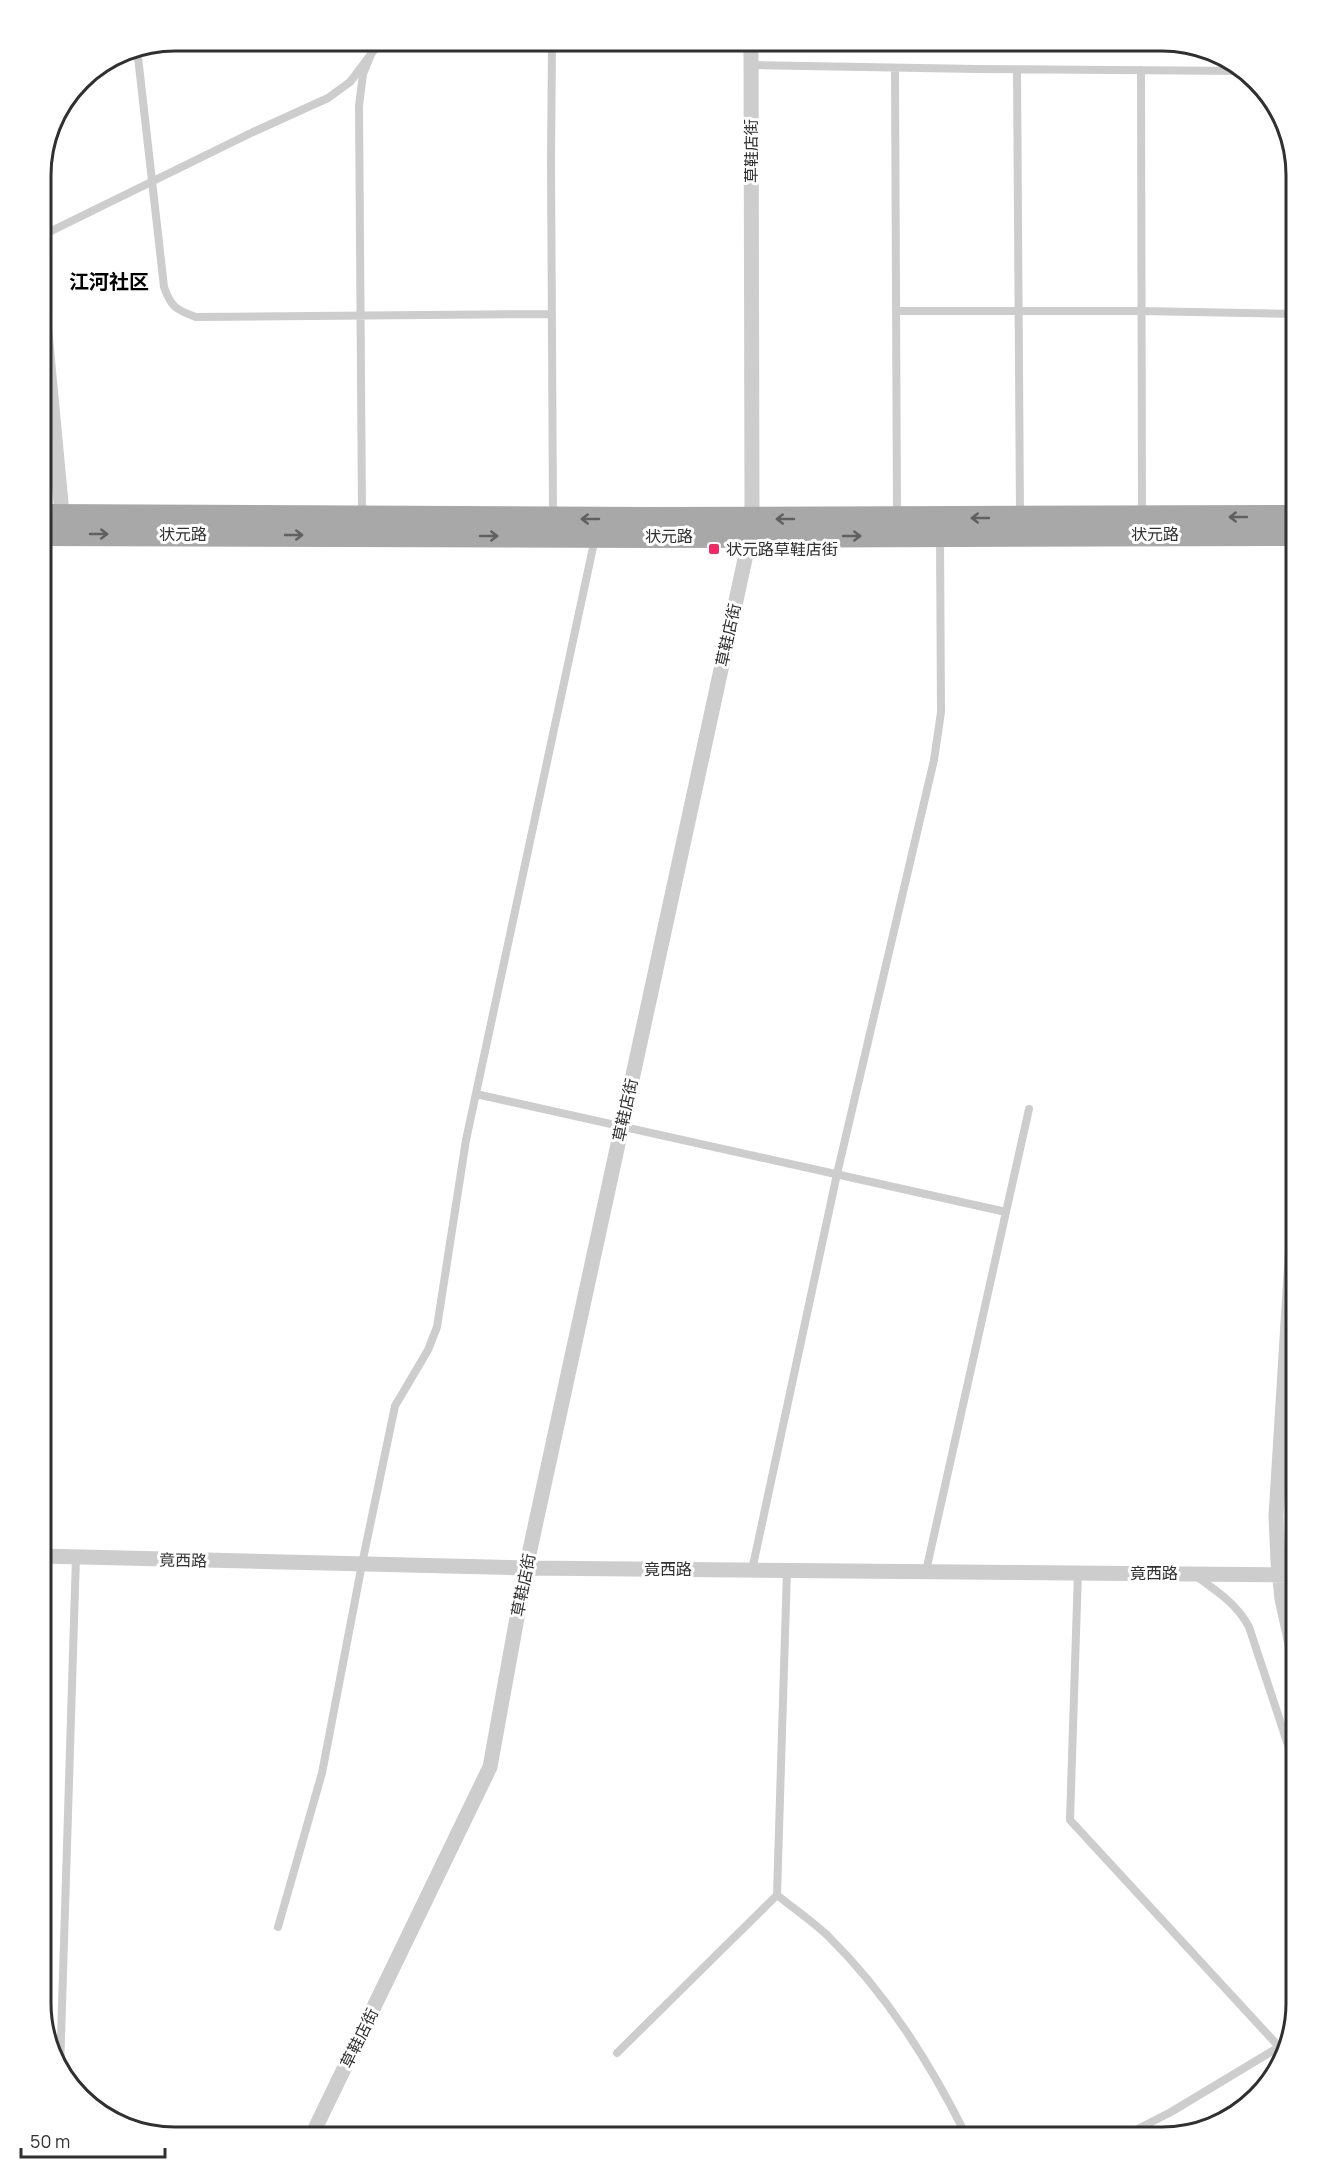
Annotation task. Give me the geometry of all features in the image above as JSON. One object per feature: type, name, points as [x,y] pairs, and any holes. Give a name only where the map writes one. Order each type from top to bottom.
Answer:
[{"type":"main road","name":"状元路","points":[[52,525],[596,536],[897,518],[1286,517]]},
{"type":"main road","name":"状元路","points":[[52,525],[362,518],[554,519],[940,535],[1286,534]]},
{"type":"street","name":"草鞋店街","points":[[316,2127],[490,1767],[526,1568],[751,527],[751,51]]},
{"type":"street","points":[[51,504],[52,525]]},
{"type":"street","points":[[1286,1355],[1276,1516],[1279,1575],[1286,1617]]},
{"type":"street","name":"竟西路","points":[[51,1556],[526,1568],[1286,1575]]},
{"type":"lane","points":[[552,51],[550,161],[554,519]]},
{"type":"lane","points":[[51,231],[328,98],[350,82],[372,52]]},
{"type":"lane","points":[[362,518],[359,106],[363,75],[372,52]]},
{"type":"lane","points":[[139,57],[164,287],[169,301],[179,311],[196,317],[552,314]]},
{"type":"lane","points":[[751,65],[1229,71]]},
{"type":"lane","points":[[895,68],[897,518]]},
{"type":"lane","points":[[1017,70],[1020,518]]},
{"type":"lane","points":[[1141,70],[1142,517]]},
{"type":"lane","points":[[896,311],[1286,314]]},
{"type":"lane","points":[[752,1570],[837,1174],[934,760],[941,712],[940,535]]},
{"type":"lane","points":[[278,1927],[322,1773],[395,1406],[428,1350],[437,1327],[466,1140],[596,536]]},
{"type":"lane","points":[[476,1094],[1006,1212]]},
{"type":"lane","points":[[926,1571],[1029,1109]]},
{"type":"lane","points":[[61,2050],[76,1557]]},
{"type":"lane","points":[[617,2053],[777,1895],[787,1570]]},
{"type":"lane","points":[[1078,1572],[1070,1821],[1278,2046]]},
{"type":"lane","points":[[1193,1573],[1228,1599],[1241,1612],[1249,1627],[1286,1739]]},
{"type":"lane","points":[[777,1895],[826,1934],[873,1985],[918,2047],[942,2087],[962,2127]]},
{"type":"lane","points":[[1143,2127],[1275,2052]]},
{"type":"place","name":"状元路草鞋店街","points":[[714,549]]},
{"type":"district","name":"江河社区","points":[[109,281]]}]
